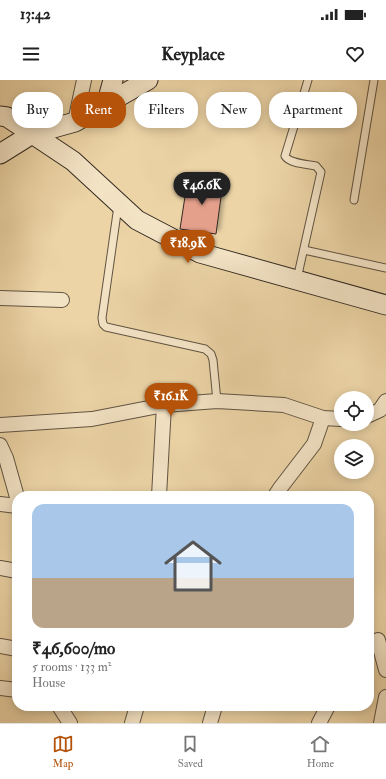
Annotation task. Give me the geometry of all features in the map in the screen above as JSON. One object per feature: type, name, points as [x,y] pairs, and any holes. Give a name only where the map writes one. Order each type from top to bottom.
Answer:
[{"type":"main road","points":[[110,92],[113,80]]},
{"type":"main road","points":[[126,92],[148,80]]},
{"type":"main road","points":[[0,116],[7,117],[73,161],[137,220],[200,253],[386,305]]},
{"type":"main road","points":[[0,154],[32,134],[71,123]]},
{"type":"street","points":[[81,92],[84,80]]},
{"type":"street","points":[[0,298],[62,300]]},
{"type":"street","points":[[0,426],[92,419],[164,405],[217,401],[284,405],[323,418],[334,419]]},
{"type":"street","points":[[374,413],[380,410],[386,401]]},
{"type":"street","points":[[159,491],[164,405]]},
{"type":"street","points":[[279,491],[314,444],[323,418]]},
{"type":"street","points":[[0,445],[6,458],[15,491]]},
{"type":"street","points":[[0,504],[12,505]]},
{"type":"street","points":[[0,568],[12,570]]},
{"type":"street","points":[[378,641],[386,670]]},
{"type":"street","points":[[0,646],[12,648]]},
{"type":"street","points":[[0,688],[12,689]]},
{"type":"street","points":[[381,723],[386,697]]},
{"type":"street","points":[[62,711],[70,723]]},
{"type":"street","points":[[132,723],[136,711]]},
{"type":"street","points":[[210,723],[213,711]]},
{"type":"street","points":[[319,723],[325,711]]},
{"type":"lane","points":[[296,281],[321,172],[316,166],[287,160],[285,156],[308,80]]},
{"type":"lane","points":[[354,200],[374,80]]},
{"type":"lane","points":[[118,203],[102,318],[104,324],[106,326],[205,349],[211,354],[213,360],[217,401]]},
{"type":"lane","points":[[304,250],[386,268]]},
{"type":"building","points":[[188,177],[223,182],[216,234],[180,229]]}]
